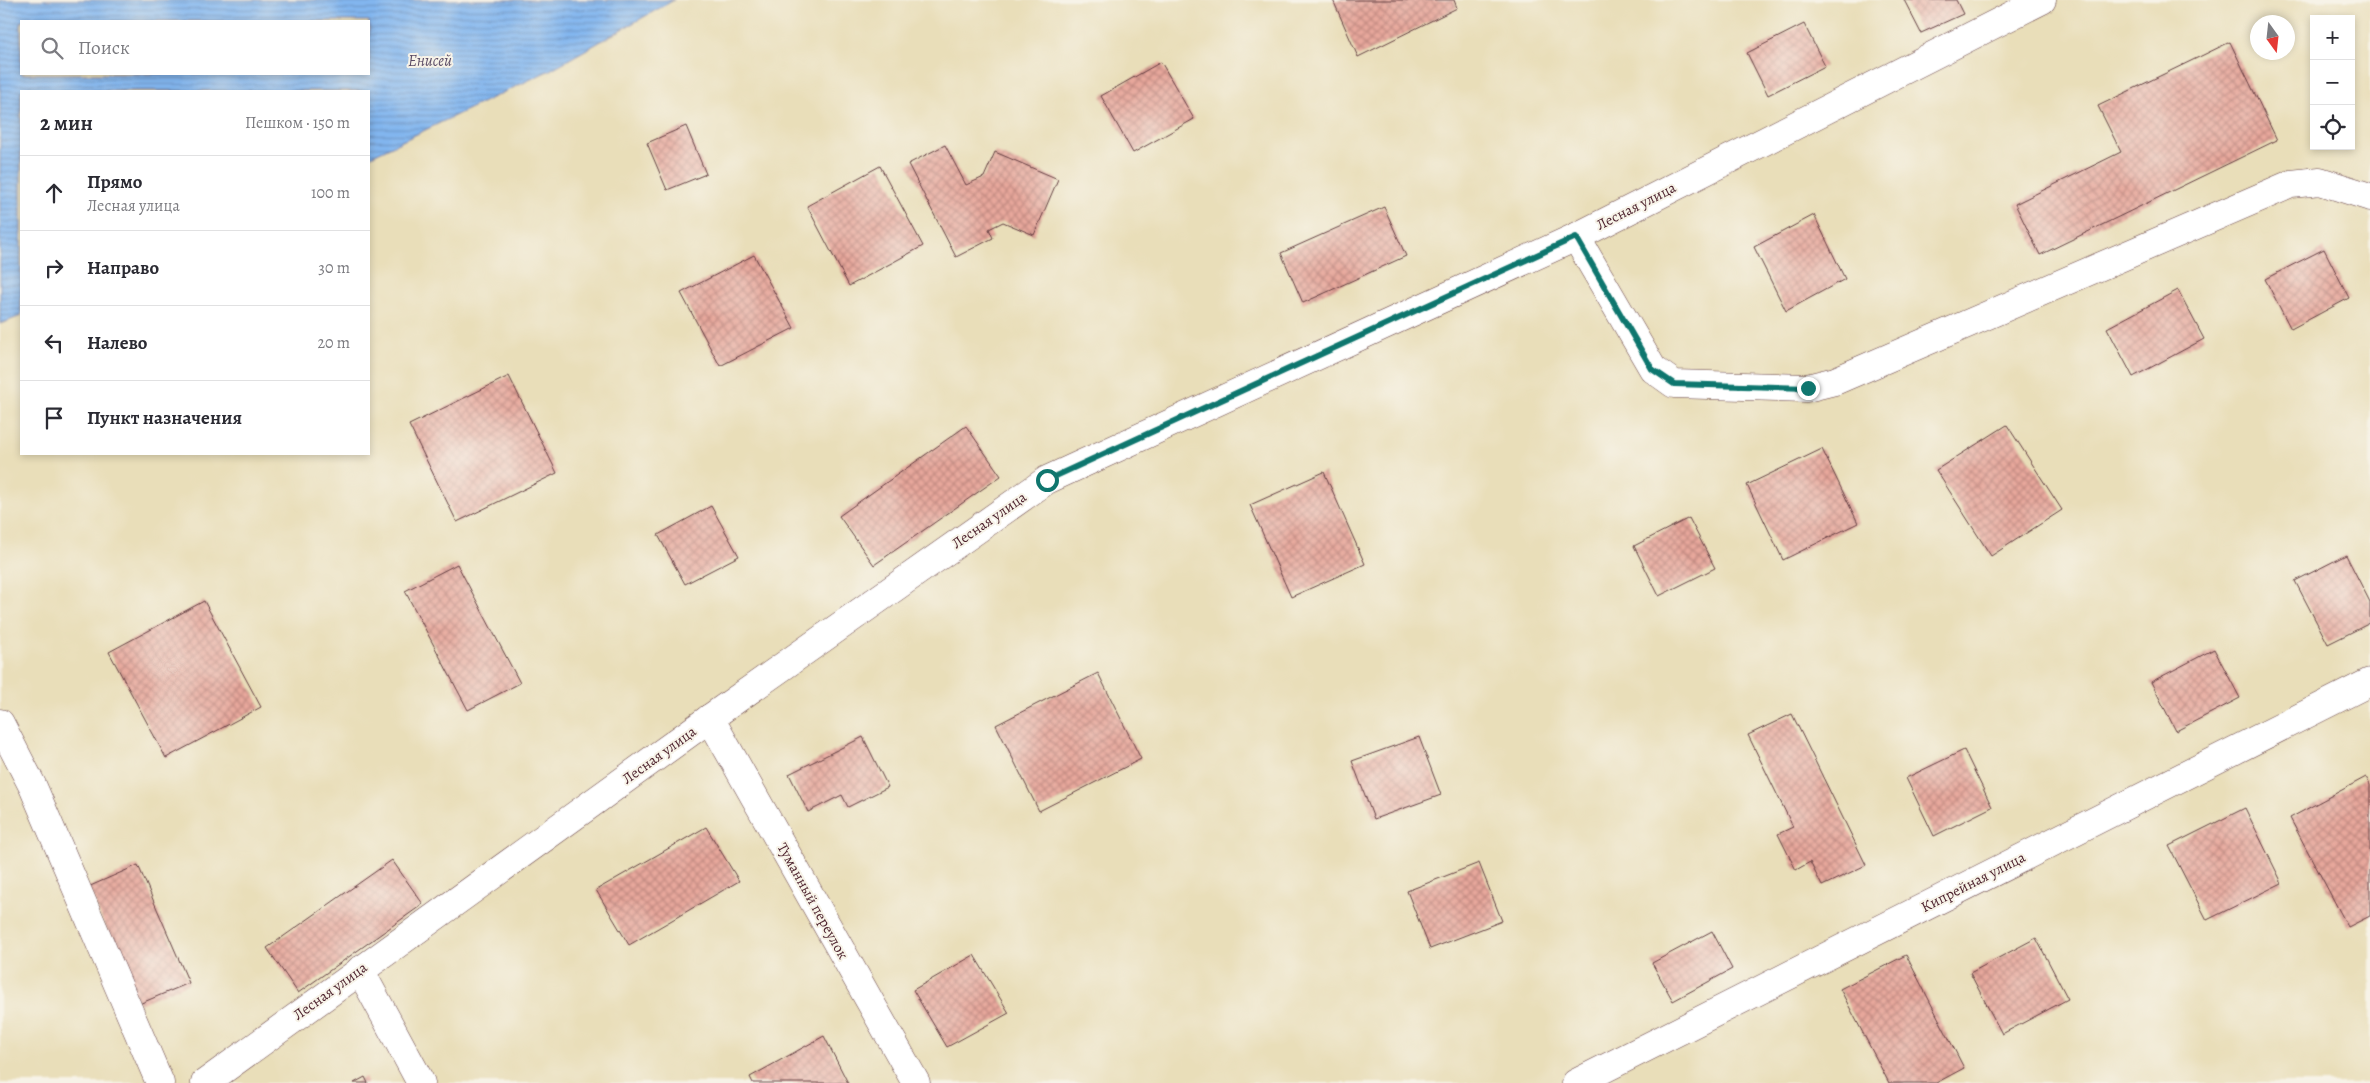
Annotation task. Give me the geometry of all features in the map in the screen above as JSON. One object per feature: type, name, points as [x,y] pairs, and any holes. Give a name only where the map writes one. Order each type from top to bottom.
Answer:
[{"type":"street","name":"Лесная улица","points":[[205,1083],[710,718],[1047,480],[1576,237],[2042,0]]},
{"type":"street","points":[[1576,237],[1652,369],[1674,384],[1808,388],[1835,382],[2291,184],[2320,181],[2370,196]]},
{"type":"street","name":"Кипрейная улица","points":[[1576,1083],[2370,682]]},
{"type":"street","name":"Туманный переулок","points":[[710,718],[916,1083]]},
{"type":"street","points":[[0,723],[32,787],[160,1083]]},
{"type":"street","points":[[360,970],[420,1083]]},
{"type":"water","name":"Енисей","points":[[0,0],[674,0],[550,70],[370,157],[370,90],[20,90],[20,316],[0,324]]},
{"type":"building","points":[[1333,0],[1454,0],[1457,8],[1358,57]]},
{"type":"building","points":[[1904,0],[1956,0],[1963,14],[1921,33]]},
{"type":"building","points":[[1804,24],[1825,66],[1768,95],[1747,53]]},
{"type":"building","points":[[2230,42],[2277,140],[2040,255],[2015,204],[2121,152],[2098,106]]},
{"type":"building","points":[[1161,62],[1194,119],[1133,153],[1101,96]]},
{"type":"building","points":[[686,126],[706,174],[667,190],[647,143]]},
{"type":"building","points":[[945,145],[966,185],[984,177],[995,152],[1058,179],[1034,235],[1003,222],[989,229],[993,238],[956,257],[908,164]]},
{"type":"building","points":[[880,166],[923,246],[849,286],[807,206]]},
{"type":"building","points":[[1384,207],[1406,256],[1303,303],[1281,253]]},
{"type":"building","points":[[1814,215],[1845,279],[1786,311],[1754,247]]},
{"type":"building","points":[[2324,249],[2349,298],[2291,329],[2265,279]]},
{"type":"building","points":[[754,255],[794,328],[720,366],[681,293]]},
{"type":"building","points":[[2178,290],[2204,339],[2133,377],[2107,328]]},
{"type":"building","points":[[509,376],[557,473],[457,522],[409,425]]},
{"type":"building","points":[[2007,425],[2062,510],[1991,556],[1936,470]]},
{"type":"building","points":[[966,426],[1001,476],[874,565],[839,516]]},
{"type":"building","points":[[1822,449],[1858,523],[1783,560],[1747,485]]},
{"type":"building","points":[[1324,472],[1365,564],[1291,597],[1250,505]]},
{"type":"building","points":[[711,506],[739,556],[685,584],[658,535]]},
{"type":"building","points":[[1689,518],[1715,568],[1659,596],[1634,546]]},
{"type":"building","points":[[2346,555],[2370,602],[2370,623],[2328,644],[2295,581]]},
{"type":"building","points":[[457,564],[520,683],[468,710],[405,591]]},
{"type":"building","points":[[204,601],[261,707],[166,758],[109,652]]},
{"type":"building","points":[[2214,649],[2240,698],[2176,731],[2151,682]]},
{"type":"building","points":[[1098,673],[1141,759],[1039,811],[996,725]]},
{"type":"building","points":[[1792,714],[1866,865],[1822,886],[1810,862],[1796,870],[1778,834],[1793,827],[1748,735]]},
{"type":"building","points":[[863,737],[888,787],[848,807],[842,795],[808,812],[789,774]]},
{"type":"building","points":[[1419,737],[1441,795],[1374,819],[1352,761]]},
{"type":"building","points":[[1964,750],[1992,807],[1934,836],[1906,778]]},
{"type":"building","points":[[2366,777],[2370,785],[2370,916],[2348,927],[2290,818]]},
{"type":"building","points":[[2245,808],[2282,883],[2207,920],[2169,846]]},
{"type":"building","points":[[706,827],[739,881],[629,945],[596,890]]},
{"type":"building","points":[[392,860],[423,904],[298,993],[267,948]]},
{"type":"building","points":[[1479,863],[1502,921],[1430,949],[1407,891]]},
{"type":"building","points":[[138,865],[189,983],[139,1004],[88,887]]},
{"type":"building","points":[[1712,931],[1732,969],[1673,1001],[1652,963]]},
{"type":"building","points":[[2036,938],[2068,999],[2002,1034],[1970,973]]},
{"type":"building","points":[[974,955],[1009,1013],[947,1047],[913,990]]},
{"type":"building","points":[[1906,955],[1964,1068],[1936,1083],[1889,1083],[1840,989]]},
{"type":"building","points":[[824,1036],[848,1083],[753,1083],[750,1077]]},
{"type":"building","points":[[365,1077],[368,1083],[354,1083]]},
{"type":"route","points":[[1047,480],[1576,237],[1652,369],[1674,384],[1808,388]]}]
